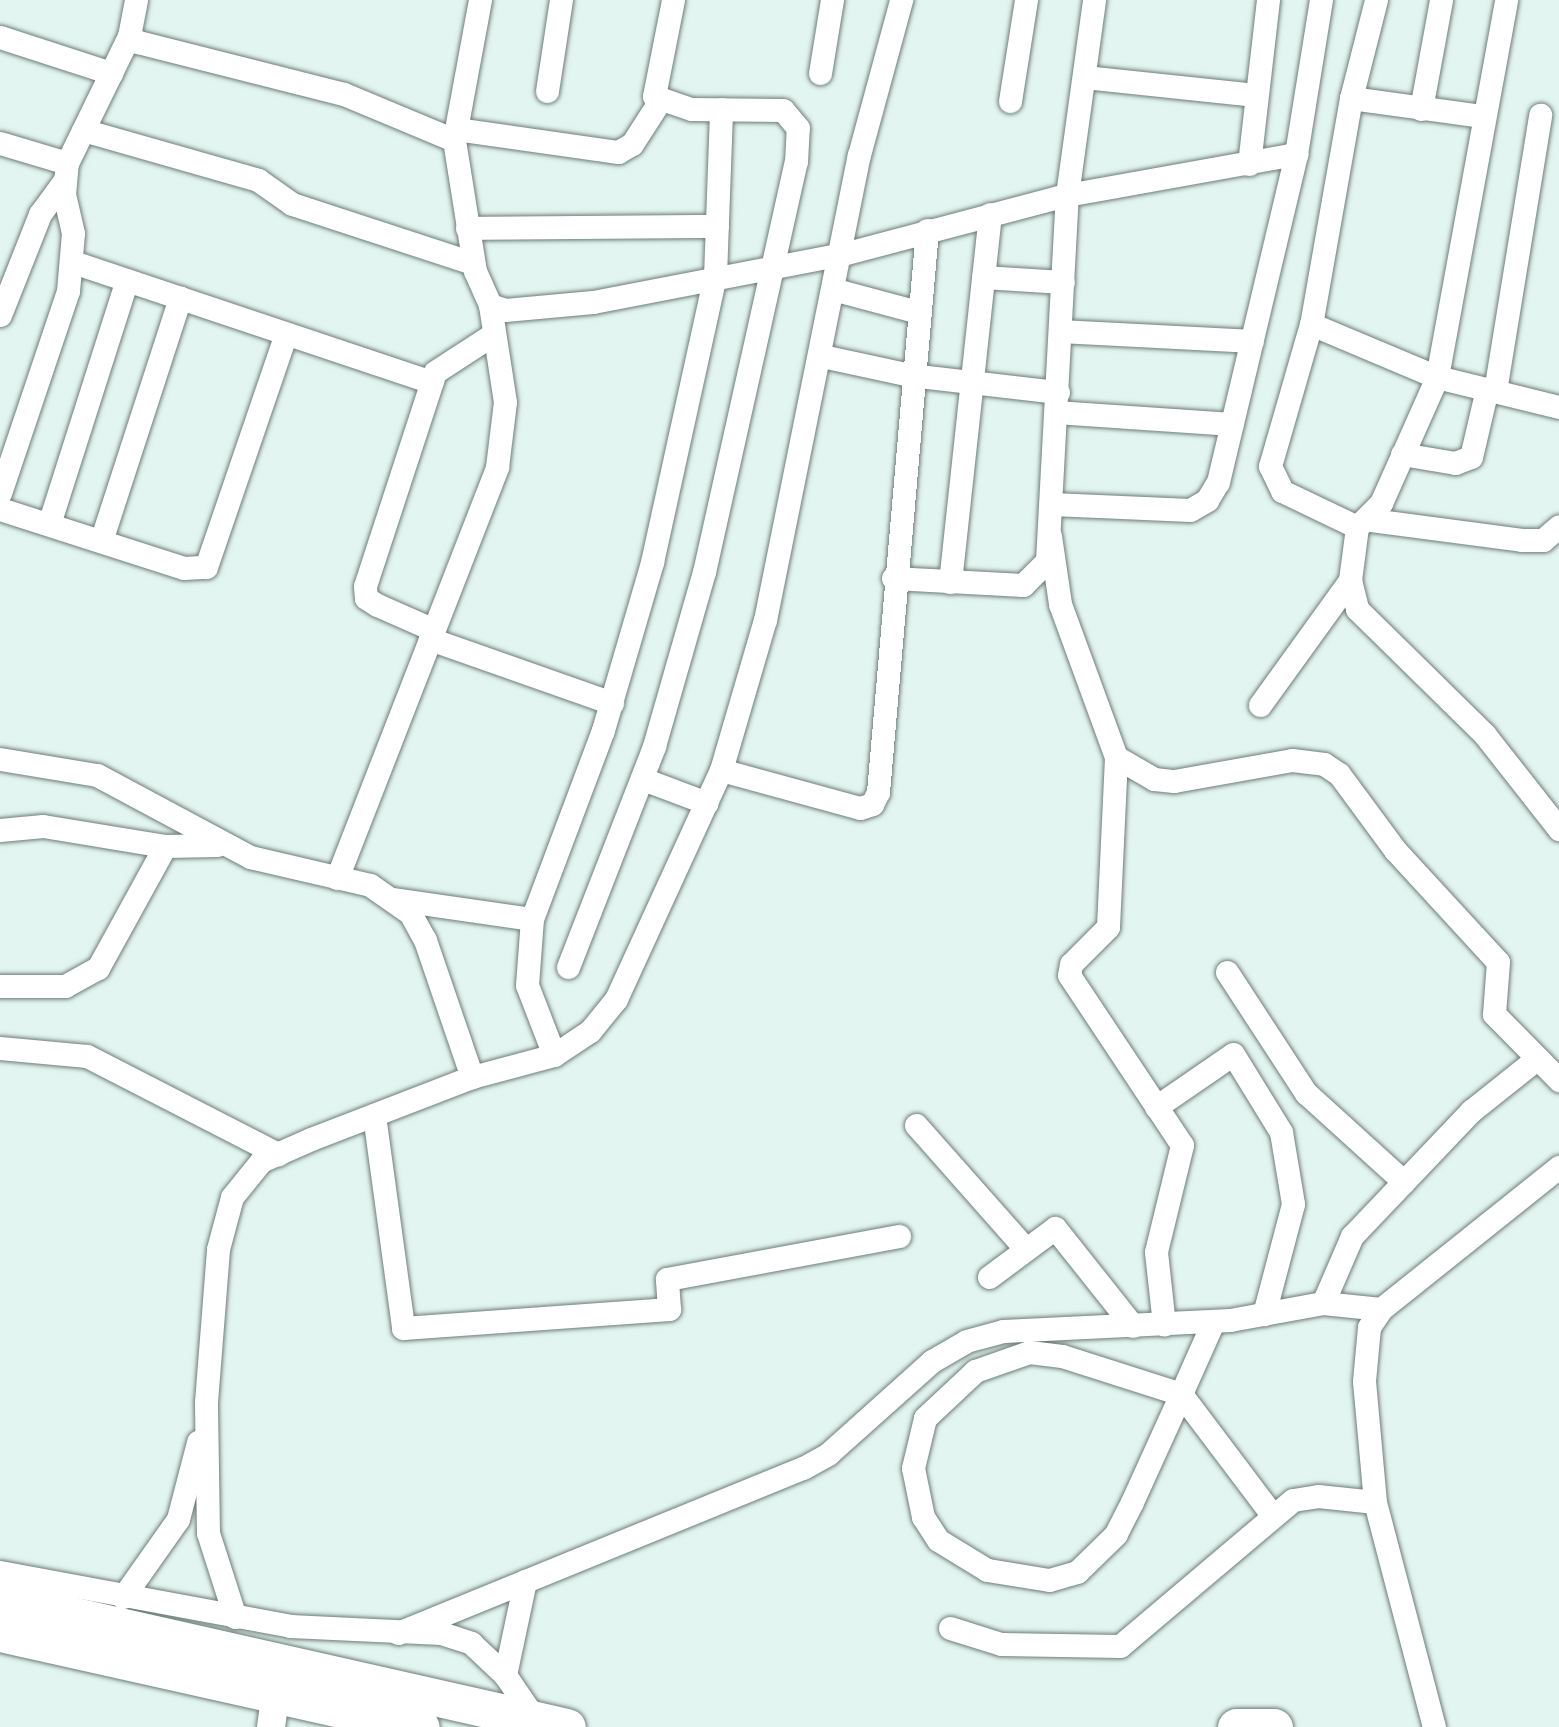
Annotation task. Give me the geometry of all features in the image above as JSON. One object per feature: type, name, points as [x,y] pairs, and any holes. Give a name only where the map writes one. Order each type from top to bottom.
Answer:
[{"type":"highway","points":[[0,1599],[551,1723]]},
{"type":"highway","points":[[0,1633],[273,1710],[421,1727]]},
{"type":"highway","points":[[1236,1727],[1274,1727]]},
{"type":"street","points":[[0,315],[40,214],[66,172],[83,130],[129,36],[136,0]]},
{"type":"street","points":[[337,878],[501,447],[505,402],[492,335],[490,305],[473,263],[455,134],[480,0]]},
{"type":"street","points":[[547,91],[561,0]]},
{"type":"street","points":[[659,102],[652,85],[673,0]]},
{"type":"street","points":[[820,73],[832,0]]},
{"type":"street","points":[[234,1617],[208,1533],[206,1402],[218,1249],[232,1197],[261,1161],[472,1077],[554,1055],[590,1031],[616,999],[721,770],[765,621],[836,290],[859,155],[901,0]]},
{"type":"street","points":[[1010,102],[1026,0]]},
{"type":"street","points":[[893,578],[1023,585],[1046,561],[1052,504],[1067,195],[1094,0]]},
{"type":"street","points":[[1249,164],[1268,0]]},
{"type":"street","points":[[1052,504],[1190,510],[1207,500],[1217,482],[1296,154],[1321,0]]},
{"type":"street","points":[[1376,0],[1351,98],[1311,324],[1272,450],[1272,481],[1341,525],[1364,524],[1522,540],[1544,540],[1559,526]]},
{"type":"street","points":[[1421,109],[1441,0]]},
{"type":"street","points":[[1260,705],[1350,580],[1364,524],[1402,454],[1437,377],[1506,0]]},
{"type":"street","points":[[129,36],[344,94],[455,134],[618,152],[632,144],[659,102]]},
{"type":"street","points":[[0,37],[111,74]]},
{"type":"street","points":[[1084,77],[1256,95]]},
{"type":"street","points":[[1351,98],[1483,116]]},
{"type":"street","points":[[568,967],[643,779],[728,481],[775,265],[797,128],[783,110],[659,102]]},
{"type":"street","points":[[554,1055],[527,985],[532,919],[611,703],[652,562],[715,276],[721,108]]},
{"type":"street","points":[[1402,454],[1455,463],[1471,457],[1491,390],[1541,115]]},
{"type":"street","points":[[83,130],[258,180],[292,204],[473,263]]},
{"type":"street","points":[[0,143],[66,172]]},
{"type":"street","points":[[490,305],[520,310],[593,302],[715,276],[843,254],[1067,195],[1296,154]]},
{"type":"street","points":[[0,493],[73,262],[66,172]]},
{"type":"street","points":[[950,582],[990,214]]},
{"type":"street","points":[[467,228],[717,226]]},
{"type":"street","points":[[721,770],[845,806],[872,804],[910,375],[927,230]]},
{"type":"street","points":[[73,262],[430,382]]},
{"type":"street","points":[[983,277],[1063,282]]},
{"type":"street","points":[[49,524],[127,280]]},
{"type":"street","points":[[836,290],[918,312]]},
{"type":"street","points":[[101,541],[180,298]]},
{"type":"street","points":[[1311,324],[1437,377],[1559,407]]},
{"type":"street","points":[[1060,331],[1252,341]]},
{"type":"street","points":[[0,509],[184,568],[206,566],[286,334]]},
{"type":"street","points":[[492,335],[444,361],[430,382],[365,586],[366,598],[432,634],[611,703]]},
{"type":"street","points":[[822,356],[910,375],[972,383],[1057,402],[1232,424]]},
{"type":"street","points":[[1050,536],[1060,604],[1116,757],[1108,927],[1071,964],[1069,975],[1156,1107],[1184,1157],[1159,1228],[1164,1325]]},
{"type":"street","points":[[1350,580],[1367,624],[1485,735],[1559,829]]},
{"type":"street","points":[[1116,757],[1154,779],[1174,781],[1292,760],[1324,764],[1339,774],[1395,850],[1498,962],[1494,1014],[1535,1060],[1559,1080]]},
{"type":"street","points":[[0,759],[97,775],[224,845],[337,878],[370,884],[410,913],[425,940],[472,1077]]},
{"type":"street","points":[[643,779],[707,803]]},
{"type":"street","points":[[0,830],[52,827],[165,846],[224,845]]},
{"type":"street","points":[[0,986],[65,986],[98,968],[165,846]]},
{"type":"street","points":[[390,899],[532,919]]},
{"type":"street","points":[[1227,972],[1306,1093],[1404,1182]]},
{"type":"street","points":[[0,1048],[87,1056],[278,1154]]},
{"type":"street","points":[[1156,1107],[1233,1054],[1281,1132],[1293,1204],[1264,1314]]},
{"type":"street","points":[[1323,1303],[1352,1236],[1471,1111],[1535,1060]]},
{"type":"street","points":[[374,1115],[403,1328],[669,1309],[667,1279],[899,1236]]},
{"type":"street","points":[[916,1125],[1025,1248]]},
{"type":"street","points":[[1434,1727],[1375,1502],[1364,1381],[1369,1327],[1381,1309],[1559,1167]]},
{"type":"street","points":[[989,1277],[1055,1228],[1133,1326]]},
{"type":"street","points":[[398,1633],[803,1468],[828,1454],[932,1361],[966,1341],[1003,1331],[1213,1322],[1323,1303],[1381,1309]]},
{"type":"street","points":[[1213,1322],[1181,1394],[1116,1534],[1077,1572],[1049,1580],[987,1570],[938,1540],[923,1517],[913,1468],[925,1418],[943,1395],[996,1360],[1029,1352],[1062,1356],[1181,1394],[1273,1516]]},
{"type":"street","points":[[123,1597],[178,1519],[206,1402]]},
{"type":"street","points":[[950,1628],[1000,1644],[1120,1646],[1273,1516],[1304,1497],[1375,1502]]},
{"type":"street","points":[[0,1572],[234,1617],[398,1633],[441,1633],[471,1643],[551,1723]]},
{"type":"street","points":[[505,1675],[526,1581]]}]
